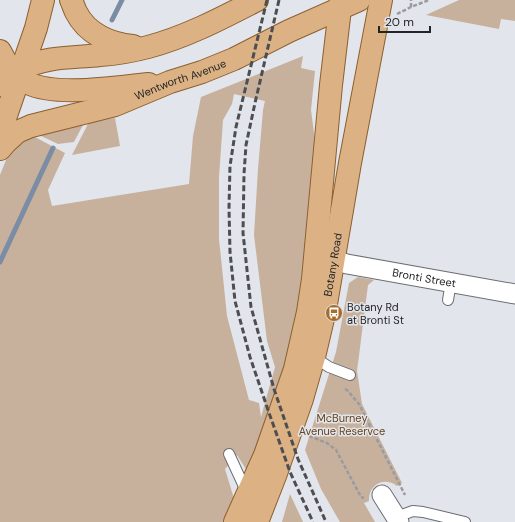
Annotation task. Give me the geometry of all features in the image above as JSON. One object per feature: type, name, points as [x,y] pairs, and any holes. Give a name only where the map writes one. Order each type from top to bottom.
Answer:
[{"type":"main road","points":[[0,133],[14,76],[36,28],[43,0]]},
{"type":"main road","points":[[71,0],[76,12],[92,32],[115,43],[146,47]]},
{"type":"main road","points":[[217,20],[242,0]]},
{"type":"main road","points":[[14,76],[38,62],[58,58],[101,55],[146,47],[181,36],[257,0]]},
{"type":"main road","points":[[329,116],[343,73],[350,35],[360,0]]},
{"type":"main road","name":"Wentworth Avenue","points":[[0,149],[17,132],[31,126],[115,105],[170,82],[202,72],[234,59],[289,31],[335,3],[360,0]]},
{"type":"main road","name":"Botany Road","points":[[257,522],[302,399],[314,357],[325,310],[350,163],[381,0]]},
{"type":"main road","name":"Botany Road","points":[[235,522],[264,455],[295,369],[302,339],[313,279],[329,116],[335,3]]},
{"type":"main road","points":[[0,51],[14,76],[43,88],[73,90],[170,82]]},
{"type":"street","name":"Bronti Street","points":[[334,260],[450,291],[515,294]]},
{"type":"street","points":[[382,495],[397,519]]},
{"type":"lane","points":[[314,357],[329,367],[350,375]]},
{"type":"lane","points":[[228,454],[248,494]]},
{"type":"lane","points":[[397,519],[413,511],[465,522]]},
{"type":"path","points":[[411,0],[411,7],[429,0]]},
{"type":"path","points":[[341,387],[347,390],[359,404],[406,497]]},
{"type":"path","points":[[305,434],[327,442],[336,450],[361,497],[367,498],[382,495]]},
{"type":"green space","points":[[459,0],[515,0],[515,21],[501,19],[499,29],[426,15]]},
{"type":"green space","points":[[303,56],[301,68],[315,71],[311,110],[317,156],[295,345],[249,474],[237,455],[225,469],[235,502],[226,522],[0,522],[0,175],[6,160],[18,144],[26,137],[33,136],[65,153],[48,190],[52,206],[189,184],[193,136],[201,97]],"holes":[[[234,94],[265,101],[258,169],[254,235],[267,341],[275,367],[261,417],[259,403],[249,400],[227,316],[219,239],[219,177],[223,120],[232,104]]]},
{"type":"green space","points":[[115,118],[120,146],[72,155],[89,122]]},
{"type":"green space","points":[[84,123],[74,142],[58,144],[37,134]]},
{"type":"green space","name":"McBurney Avenue Reservce","points":[[358,277],[374,280],[368,285],[357,371],[362,404],[402,483],[397,486],[392,483],[382,482],[371,490],[369,501],[364,503],[375,522],[340,522],[321,489],[305,450],[336,352],[349,283]]},
{"type":"green space","points":[[290,494],[303,522],[282,522]]},
{"type":"waterway","points":[[112,20],[122,0]]},
{"type":"waterway","points":[[0,262],[53,148]]},
{"type":"railway","points":[[267,0],[236,127],[230,166],[230,252],[235,301],[250,357],[290,472],[313,522]]},
{"type":"railway","points":[[279,0],[246,145],[243,233],[251,307],[274,389],[298,459],[326,522]]},
{"type":"place","name":"Botany Rd at Bronti St","points":[[334,313]]}]
